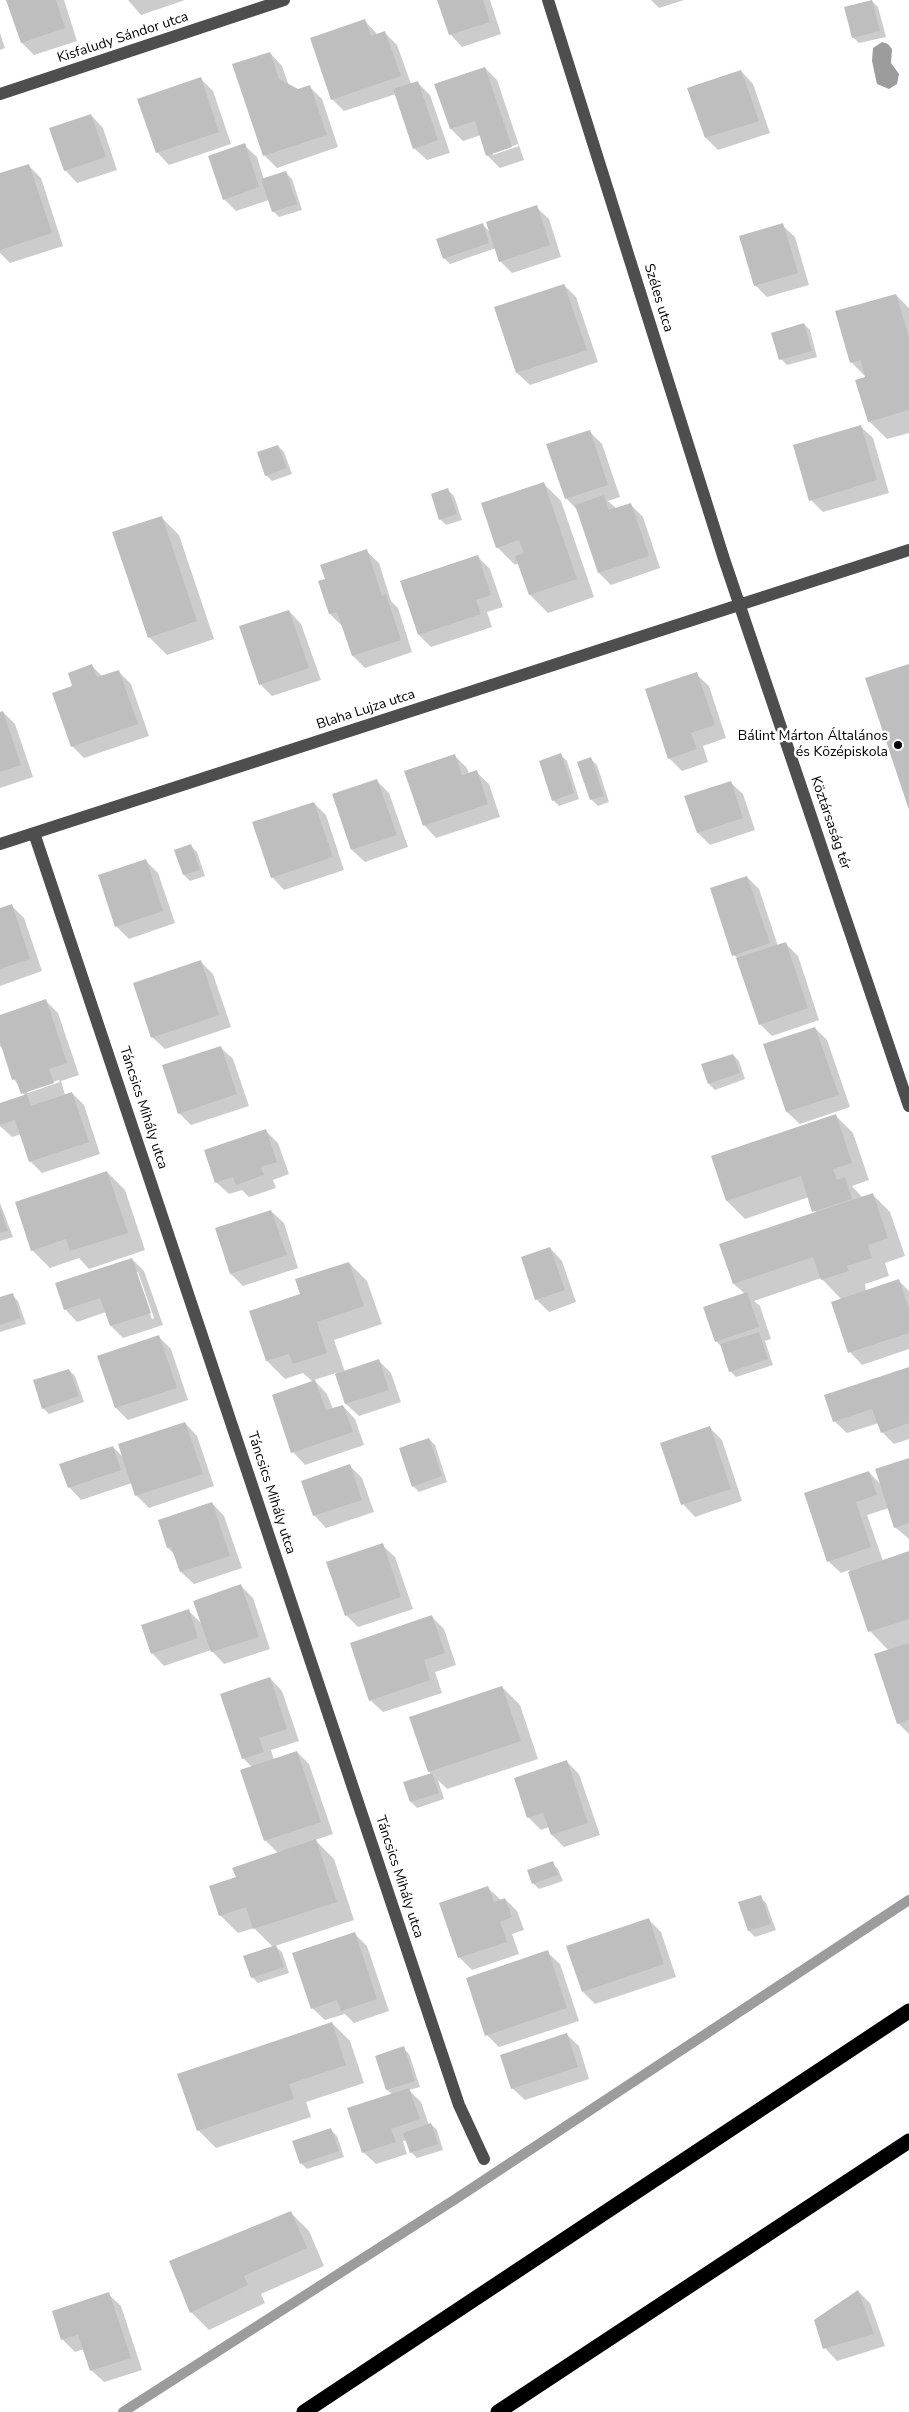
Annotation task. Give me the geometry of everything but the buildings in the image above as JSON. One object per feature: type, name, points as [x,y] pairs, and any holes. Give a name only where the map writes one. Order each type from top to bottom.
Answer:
[{"type":"highway","points":[[304,2412],[909,2012]]},
{"type":"highway","points":[[498,2412],[909,2142]]},
{"type":"street","name":"Kisfaludy Sándor utca","points":[[0,94],[284,0]]},
{"type":"street","name":"Széles utca","points":[[548,0],[724,559],[741,604]]},
{"type":"street","points":[[741,604],[909,550]]},
{"type":"street","name":"Blaha Lujza utca","points":[[0,844],[741,604]]},
{"type":"street","name":"Köztársaság tér","points":[[741,604],[909,1106]]},
{"type":"street","name":"Táncsics Mihály utca","points":[[34,833],[459,2105],[484,2159]]},
{"type":"shaded area","points":[[882,42],[888,44],[892,49],[891,63],[899,74],[897,84],[889,89],[877,84],[872,61],[873,48]]},
{"type":"waterway","points":[[123,2412],[454,2200],[909,1900]]},
{"type":"place","name":"Bálint Márton Általános és Középiskola","points":[[898,745]]}]
